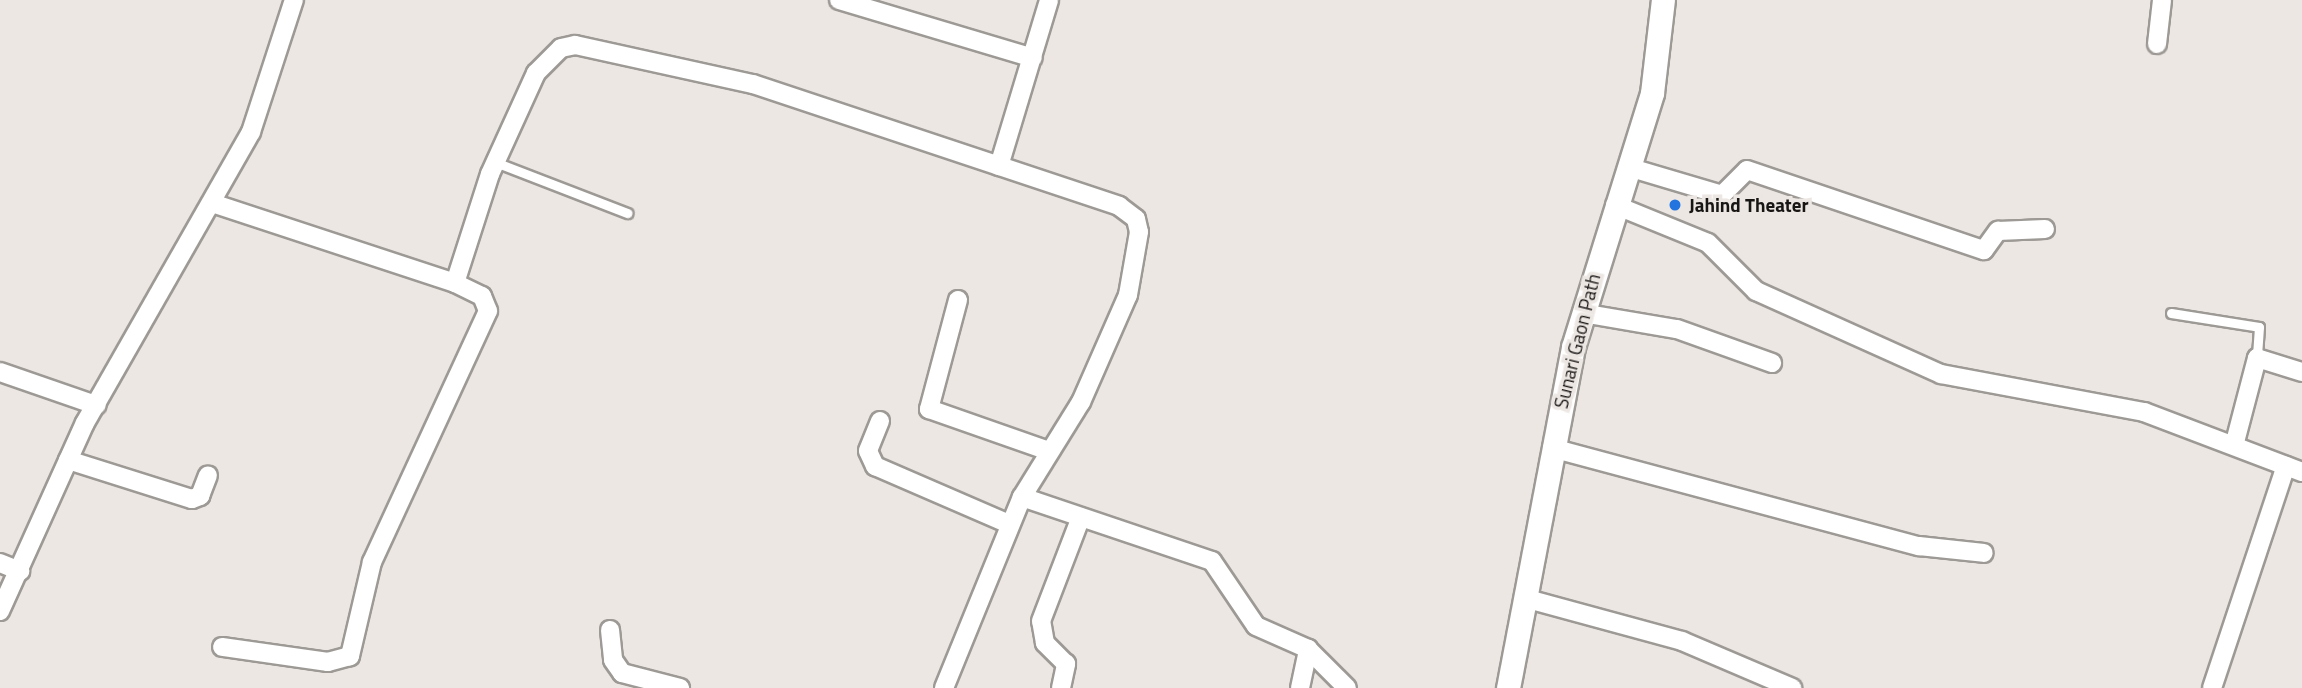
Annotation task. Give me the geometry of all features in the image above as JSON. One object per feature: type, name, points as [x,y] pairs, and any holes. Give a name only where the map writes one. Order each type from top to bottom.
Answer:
[{"type":"street","points":[[0,611],[68,460],[96,405],[251,132],[294,0]]},
{"type":"street","points":[[839,0],[1033,58]]},
{"type":"street","points":[[999,166],[1049,0]]},
{"type":"street","name":"Sunari Gaon Path","points":[[1508,688],[1552,448],[1582,313],[1658,69],[1662,0]]},
{"type":"street","points":[[2157,44],[2162,0]]},
{"type":"street","points":[[456,282],[495,162],[547,58],[561,48],[593,44],[753,84],[1128,210],[1139,232],[1128,295],[1104,357],[1009,524],[944,688]]},
{"type":"street","points":[[1628,167],[1722,195],[1747,170],[1984,250],[1998,230],[2045,229]]},
{"type":"street","points":[[212,203],[456,282],[482,296],[486,318],[372,562],[350,656],[328,662],[222,647]]},
{"type":"street","points":[[1615,205],[1708,243],[1756,291],[1941,374],[2144,412],[2235,442],[2294,469],[2212,688]]},
{"type":"street","points":[[958,300],[929,409],[1049,451]]},
{"type":"street","points":[[1582,313],[1677,329],[1772,363]]},
{"type":"street","points":[[2235,442],[2257,358],[2302,372]]},
{"type":"street","points":[[0,372],[96,405]]},
{"type":"street","points":[[880,421],[868,451],[875,466],[1009,524]]},
{"type":"street","points":[[1552,448],[1919,546],[1984,553]]},
{"type":"street","points":[[68,460],[192,499],[200,496],[208,475]]},
{"type":"street","points":[[1022,497],[1212,561],[1256,626],[1308,649],[1347,688]]},
{"type":"street","points":[[1061,688],[1066,664],[1045,643],[1041,621],[1081,517]]},
{"type":"street","points":[[0,563],[20,571]]},
{"type":"street","points":[[1524,598],[1682,641],[1792,688]]},
{"type":"street","points":[[610,630],[613,660],[622,673],[680,688]]},
{"type":"street","points":[[1300,688],[1308,649]]},
{"type":"lane","points":[[495,162],[628,213]]},
{"type":"lane","points":[[2171,313],[2259,327],[2257,358]]},
{"type":"place","name":"Jahind Theater","points":[[1675,205]]}]
